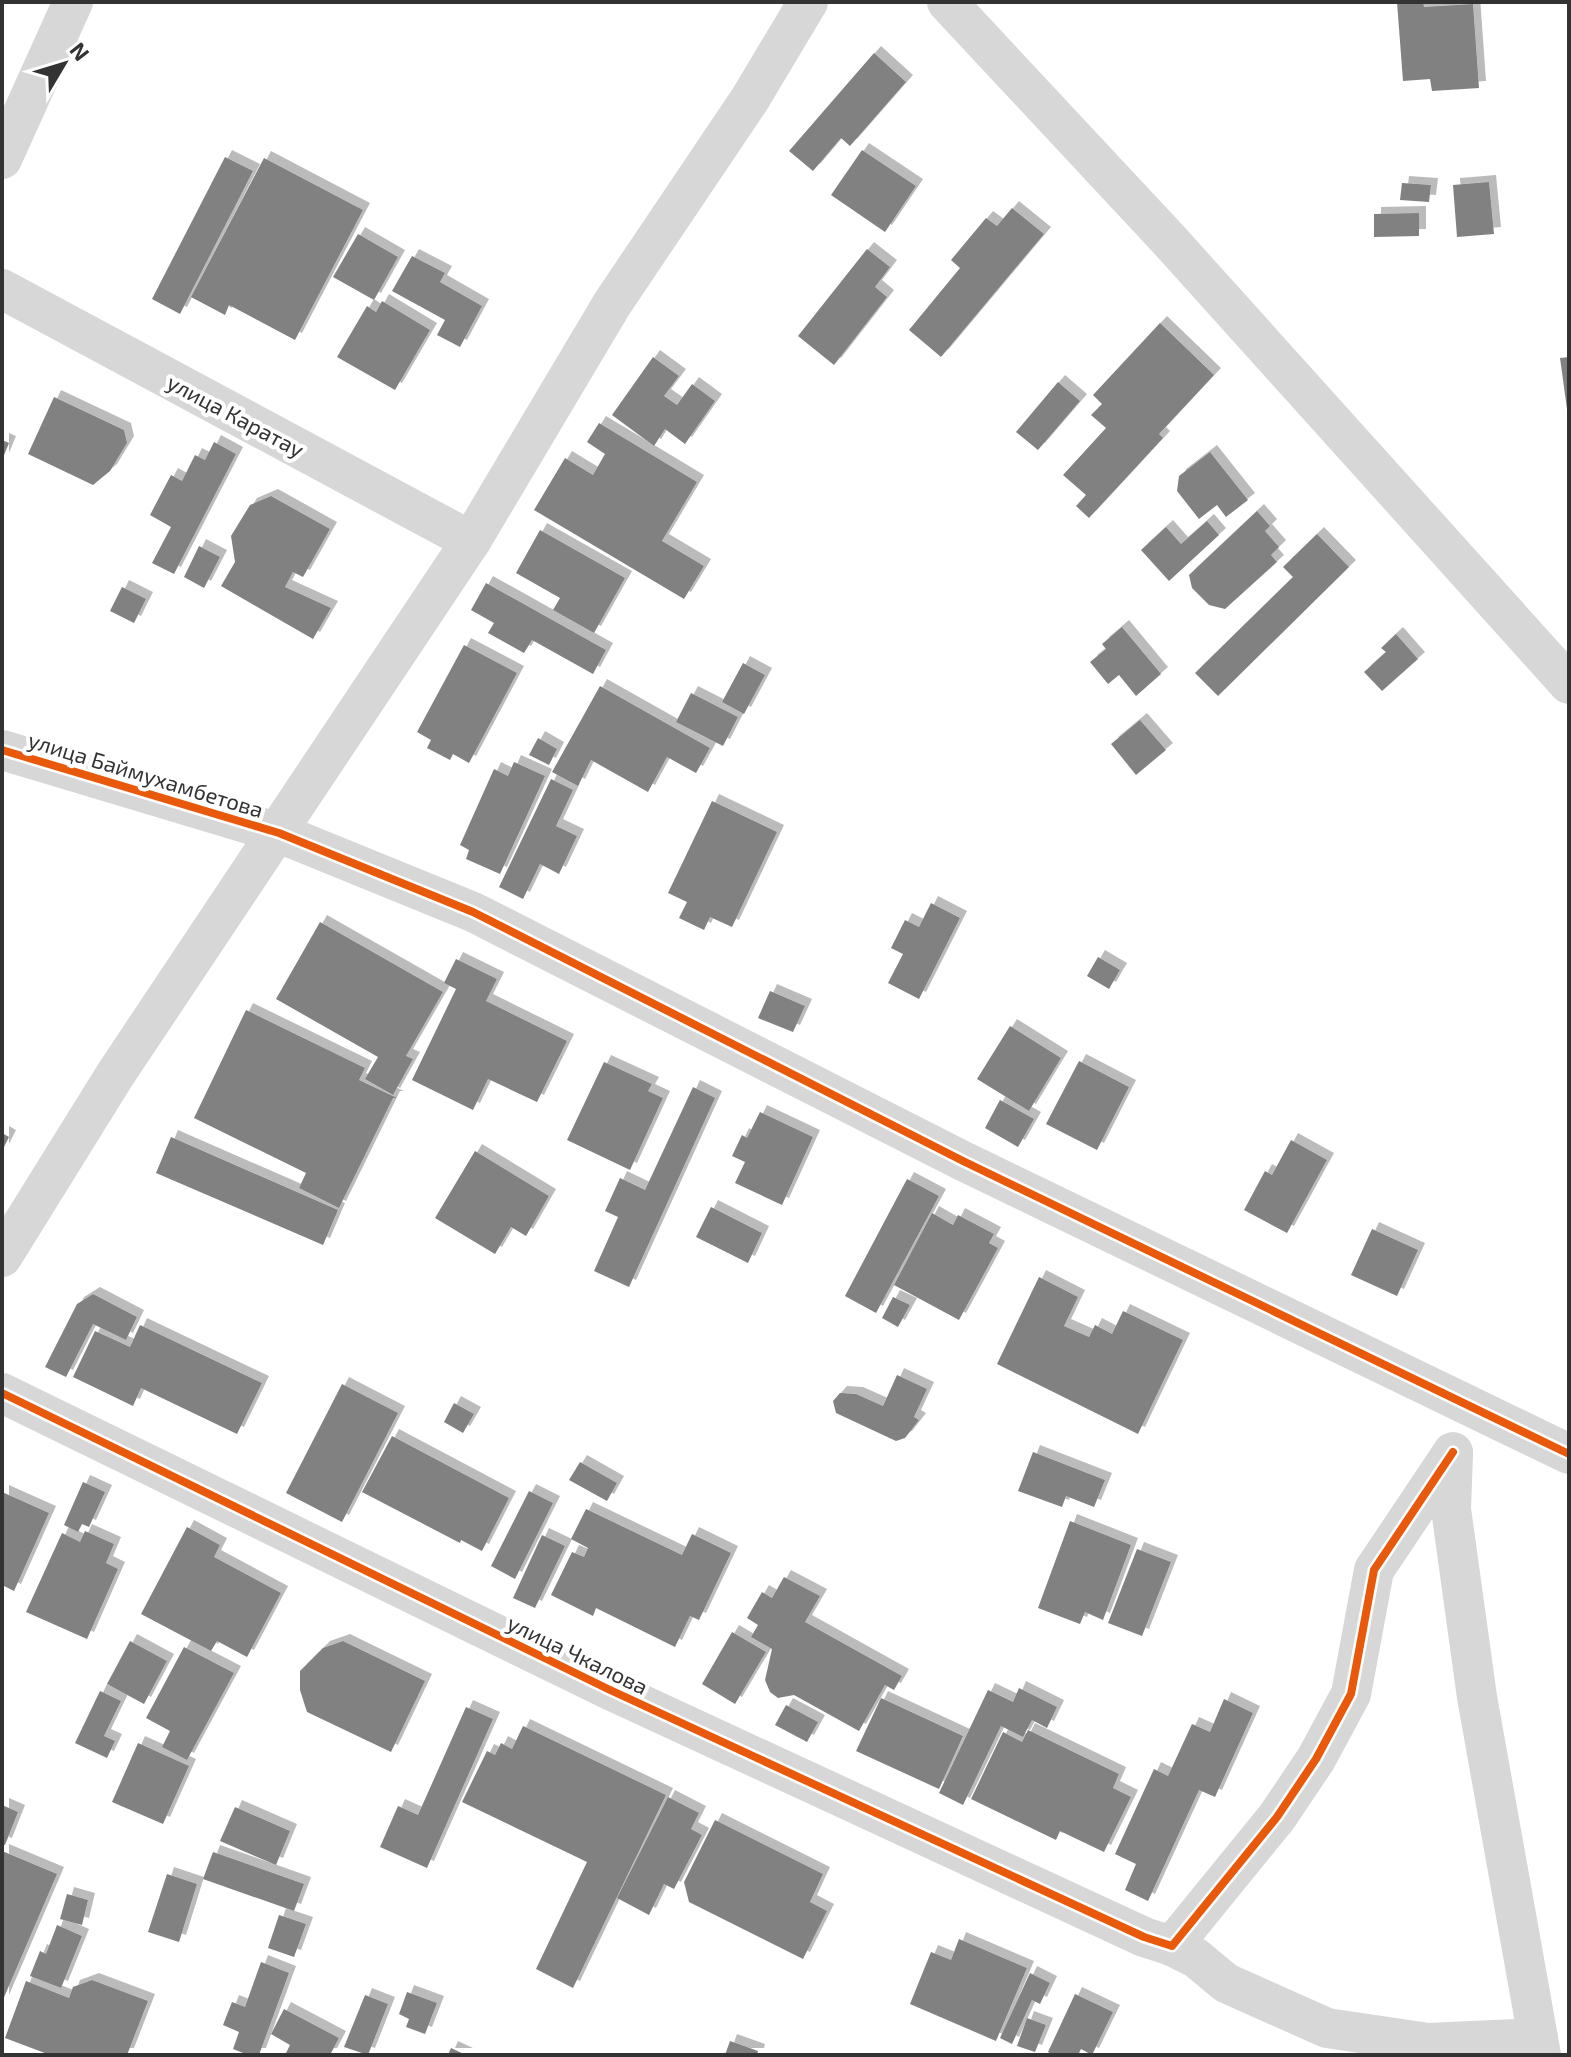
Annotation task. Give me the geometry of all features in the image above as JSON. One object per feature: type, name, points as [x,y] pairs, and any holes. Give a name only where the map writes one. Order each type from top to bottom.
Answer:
[{"type":"street","points":[[2,159],[73,2]]},
{"type":"street","points":[[2,1257],[115,1075],[471,541],[612,304],[750,99],[808,2]]},
{"type":"street","points":[[947,2],[1170,241],[1569,684]]},
{"type":"street","name":"улица Каратау","points":[[2,289],[471,541]]},
{"type":"street","name":"улица Баймухамбетова","points":[[2,750],[279,833],[473,912],[963,1161],[1569,1454]]},
{"type":"street","name":"улица Чкалова","points":[[2,1393],[608,1689],[1196,1958],[1226,1983],[1327,2028],[1428,2043],[1539,2047]]},
{"type":"street","points":[[1464,1403],[1453,1452],[1451,1509],[1477,1697],[1539,2047]]},
{"type":"street","points":[[1158,1942],[1277,1817],[1316,1759],[1351,1694],[1374,1570],[1453,1452]]},
{"type":"building","points":[[1397,2],[1423,2],[1424,7],[1473,4],[1479,88],[1432,91],[1430,79],[1403,81]]},
{"type":"building","points":[[874,53],[906,82],[850,146],[841,138],[813,171],[789,151]]},
{"type":"building","points":[[862,150],[916,186],[885,232],[831,195]]},
{"type":"building","points":[[225,157],[253,171],[180,314],[152,299]]},
{"type":"building","points":[[264,158],[363,210],[295,340],[229,305],[225,315],[191,297]]},
{"type":"building","points":[[1489,182],[1494,234],[1457,237],[1453,185]]},
{"type":"building","points":[[1402,183],[1431,185],[1429,202],[1400,200]]},
{"type":"building","points":[[1012,208],[1044,234],[941,357],[909,330],[960,268],[951,260],[986,218],[997,226]]},
{"type":"building","points":[[1419,213],[1419,236],[1374,237],[1374,214]]},
{"type":"building","points":[[358,234],[398,257],[374,300],[333,277]]},
{"type":"building","points":[[867,249],[890,267],[875,287],[887,297],[834,365],[798,336]]},
{"type":"building","points":[[412,256],[445,273],[440,282],[482,306],[460,347],[437,335],[445,320],[392,291]]},
{"type":"building","points":[[382,301],[430,330],[395,390],[337,357],[367,306],[376,312]]},
{"type":"building","points":[[1160,323],[1214,375],[1159,434],[1163,438],[1089,518],[1076,506],[1086,495],[1063,475],[1106,428],[1091,415],[1102,404],[1093,395]]},
{"type":"building","points":[[653,357],[679,376],[664,396],[677,405],[692,384],[715,401],[685,444],[665,429],[654,446],[612,415]]},
{"type":"building","points":[[1569,357],[1569,408],[1567,409],[1560,358]]},
{"type":"building","points":[[1058,382],[1080,401],[1038,450],[1016,432]]},
{"type":"building","points":[[54,397],[124,430],[127,443],[110,471],[93,485],[28,454]]},
{"type":"building","points":[[599,423],[697,482],[662,541],[704,566],[684,599],[534,510],[565,458],[593,475],[605,454],[587,442]]},
{"type":"building","points":[[2,440],[9,443],[2,460]]},
{"type":"building","points":[[214,442],[236,454],[174,574],[152,563],[171,527],[150,515],[171,475],[182,481],[195,455],[205,460]]},
{"type":"building","points":[[1210,452],[1248,500],[1226,517],[1217,505],[1199,519],[1177,491],[1179,476]]},
{"type":"building","points":[[271,496],[330,529],[303,577],[293,572],[285,587],[331,608],[313,639],[221,586],[235,562],[231,536],[250,505]]},
{"type":"building","points":[[1257,511],[1270,526],[1265,531],[1279,547],[1271,555],[1277,562],[1225,609],[1209,605],[1192,588],[1189,575]]},
{"type":"building","points":[[1207,521],[1219,535],[1169,581],[1141,550],[1166,527],[1181,544]]},
{"type":"building","points":[[540,530],[625,578],[594,633],[553,610],[560,598],[516,573]]},
{"type":"building","points":[[1317,534],[1349,567],[1218,696],[1195,673],[1293,577],[1283,567]]},
{"type":"building","points":[[199,546],[220,557],[204,588],[184,577]]},
{"type":"building","points":[[486,583],[606,650],[593,674],[532,640],[524,653],[488,633],[494,623],[471,610]]},
{"type":"building","points":[[122,587],[146,599],[134,623],[110,611]]},
{"type":"building","points":[[1122,627],[1161,674],[1136,696],[1119,675],[1108,684],[1090,662],[1106,649],[1102,644]]},
{"type":"building","points":[[1396,634],[1418,659],[1382,691],[1364,672],[1386,652],[1381,648]]},
{"type":"building","points":[[464,645],[517,673],[469,763],[453,754],[450,760],[427,748],[431,740],[417,732]]},
{"type":"building","points":[[743,663],[765,675],[744,714],[722,702]]},
{"type":"building","points":[[600,686],[710,748],[696,773],[667,757],[648,792],[591,760],[578,786],[552,772]]},
{"type":"building","points":[[691,693],[738,717],[723,746],[676,722]]},
{"type":"building","points":[[1140,720],[1166,750],[1136,775],[1111,744]]},
{"type":"building","points":[[538,738],[557,749],[549,765],[529,755]]},
{"type":"building","points":[[514,762],[545,776],[500,874],[466,859],[469,850],[460,845],[494,769],[508,776]]},
{"type":"building","points":[[551,779],[573,790],[556,826],[577,836],[559,874],[540,864],[523,899],[499,887]]},
{"type":"building","points":[[712,801],[777,832],[732,927],[710,917],[704,930],[679,918],[687,902],[668,893]]},
{"type":"building","points":[[931,903],[960,918],[919,999],[888,983],[903,954],[891,948],[905,920],[919,927]]},
{"type":"building","points":[[320,922],[443,992],[406,1056],[413,1059],[393,1095],[365,1079],[378,1057],[276,999]]},
{"type":"building","points":[[1098,957],[1120,970],[1109,989],[1087,976]]},
{"type":"building","points":[[456,959],[497,979],[486,1001],[567,1041],[537,1102],[488,1079],[473,1110],[412,1080],[456,989],[444,983]]},
{"type":"building","points":[[770,991],[805,1006],[793,1032],[758,1018]]},
{"type":"building","points":[[246,1010],[365,1068],[359,1080],[397,1098],[393,1098],[339,1208],[299,1188],[306,1173],[194,1118]]},
{"type":"building","points":[[1010,1026],[1061,1058],[1029,1111],[977,1079]]},
{"type":"building","points":[[1079,1061],[1129,1087],[1097,1150],[1046,1124]]},
{"type":"building","points":[[604,1062],[652,1084],[648,1091],[663,1098],[630,1170],[567,1140]]},
{"type":"building","points":[[693,1087],[715,1098],[629,1287],[594,1271],[618,1217],[605,1211],[620,1178],[645,1190]]},
{"type":"building","points":[[1000,1100],[1034,1119],[1018,1147],[985,1128]]},
{"type":"building","points":[[760,1112],[813,1137],[782,1205],[735,1183],[745,1162],[732,1156],[742,1135],[747,1138]]},
{"type":"building","points":[[2,1133],[9,1137],[2,1151]]},
{"type":"building","points":[[171,1137],[338,1210],[323,1245],[156,1173]]},
{"type":"building","points":[[1291,1140],[1327,1160],[1287,1233],[1244,1210],[1265,1171],[1272,1175]]},
{"type":"building","points":[[475,1151],[549,1196],[526,1236],[511,1227],[495,1254],[435,1218]]},
{"type":"building","points":[[907,1179],[939,1196],[876,1313],[845,1296]]},
{"type":"building","points":[[711,1207],[762,1233],[748,1263],[696,1237]]},
{"type":"building","points":[[932,1213],[953,1225],[958,1215],[994,1234],[989,1243],[998,1248],[959,1320],[894,1285]]},
{"type":"building","points":[[1372,1229],[1418,1250],[1397,1296],[1351,1275]]},
{"type":"building","points":[[1039,1277],[1078,1297],[1064,1326],[1089,1337],[1095,1325],[1112,1334],[1123,1311],[1183,1340],[1138,1434],[997,1364]]},
{"type":"building","points":[[93,1294],[137,1317],[126,1340],[93,1324],[66,1377],[45,1367],[77,1304]]},
{"type":"building","points":[[893,1297],[910,1305],[898,1327],[882,1318]]},
{"type":"building","points":[[140,1325],[262,1383],[237,1434],[141,1388],[133,1406],[73,1377],[95,1331],[130,1347]]},
{"type":"building","points":[[897,1375],[927,1389],[914,1417],[919,1420],[905,1438],[896,1441],[836,1413],[833,1401],[840,1393],[856,1394],[883,1406]]},
{"type":"building","points":[[342,1384],[398,1413],[342,1522],[286,1493]]},
{"type":"building","points":[[454,1403],[474,1414],[463,1433],[444,1422]]},
{"type":"building","points":[[392,1436],[509,1498],[482,1551],[461,1540],[460,1543],[362,1492]]},
{"type":"building","points":[[1033,1452],[1105,1480],[1094,1507],[1066,1496],[1062,1507],[1018,1491]]},
{"type":"building","points":[[580,1462],[617,1483],[607,1501],[569,1480]]},
{"type":"building","points":[[83,1482],[105,1492],[89,1527],[82,1524],[78,1532],[64,1525]]},
{"type":"building","points":[[529,1491],[553,1503],[515,1579],[491,1566]]},
{"type":"building","points":[[2,1492],[49,1513],[14,1591],[2,1585]]},
{"type":"building","points":[[586,1509],[682,1555],[692,1534],[731,1553],[699,1620],[690,1616],[675,1647],[596,1608],[593,1616],[551,1595],[572,1552],[584,1557],[588,1548],[571,1539]]},
{"type":"building","points":[[1070,1521],[1131,1545],[1103,1620],[1085,1612],[1080,1624],[1038,1608]]},
{"type":"building","points":[[187,1527],[220,1545],[214,1557],[281,1593],[247,1657],[217,1641],[211,1651],[141,1614]]},
{"type":"building","points":[[85,1531],[114,1544],[106,1563],[118,1569],[87,1639],[26,1612],[62,1533],[80,1542]]},
{"type":"building","points":[[542,1535],[565,1546],[535,1608],[513,1598]]},
{"type":"building","points":[[1137,1549],[1171,1562],[1142,1636],[1108,1623]]},
{"type":"building","points":[[784,1577],[820,1596],[805,1622],[902,1676],[894,1690],[885,1685],[859,1731],[794,1695],[778,1698],[770,1692],[765,1680],[772,1649],[751,1637],[758,1625],[747,1618],[762,1592],[772,1598]]},
{"type":"building","points":[[732,1632],[766,1652],[735,1704],[702,1684]]},
{"type":"building","points":[[130,1641],[167,1661],[144,1704],[107,1684]]},
{"type":"building","points":[[343,1641],[425,1681],[391,1752],[307,1712],[300,1690],[300,1671],[323,1648]]},
{"type":"building","points":[[184,1647],[234,1673],[187,1760],[162,1747],[170,1731],[146,1718]]},
{"type":"building","points":[[1019,1688],[1057,1707],[1047,1728],[1032,1720],[1023,1737],[1001,1726],[963,1805],[939,1793],[988,1690],[1013,1702]]},
{"type":"building","points":[[100,1691],[121,1701],[104,1736],[115,1741],[107,1758],[75,1743]]},
{"type":"building","points":[[881,1698],[963,1736],[939,1789],[856,1751]]},
{"type":"building","points":[[1224,1699],[1253,1713],[1215,1797],[1199,1790],[1148,1901],[1125,1890],[1136,1864],[1115,1854],[1154,1769],[1168,1776],[1192,1724],[1210,1732]]},
{"type":"building","points":[[786,1705],[818,1722],[807,1742],[775,1725]]},
{"type":"building","points":[[466,1707],[493,1719],[427,1868],[380,1847],[398,1806],[418,1815]]},
{"type":"building","points":[[523,1726],[666,1795],[573,1988],[536,1969],[587,1862],[462,1802],[487,1751],[495,1755],[501,1743],[512,1749]]},
{"type":"building","points":[[1028,1730],[1119,1774],[1113,1788],[1131,1797],[1104,1852],[1060,1831],[1056,1840],[971,1799],[1003,1732],[1022,1742]]},
{"type":"building","points":[[138,1743],[189,1766],[163,1824],[112,1802]]},
{"type":"building","points":[[668,1797],[699,1813],[691,1829],[702,1835],[674,1889],[664,1884],[649,1915],[617,1898]]},
{"type":"building","points":[[2,1805],[18,1812],[5,1845],[2,1844]]},
{"type":"building","points":[[235,1807],[290,1831],[276,1865],[220,1841]]},
{"type":"building","points":[[715,1820],[823,1874],[810,1902],[827,1911],[803,1959],[689,1902],[684,1882]]},
{"type":"building","points":[[2,1851],[57,1874],[2,2002]]},
{"type":"building","points":[[213,1852],[304,1884],[294,1911],[203,1879]]},
{"type":"building","points":[[167,1874],[197,1884],[179,1942],[148,1932]]},
{"type":"building","points":[[67,1894],[88,1900],[82,1925],[60,1919]]},
{"type":"building","points":[[279,1915],[306,1924],[294,1957],[268,1948]]},
{"type":"building","points":[[57,1925],[82,1936],[61,1988],[30,1976],[40,1951],[46,1954]]},
{"type":"building","points":[[959,1939],[1027,1968],[996,2041],[910,2004],[931,1952],[951,1960]]},
{"type":"building","points":[[261,1962],[289,1973],[259,2055],[248,2055],[233,2049],[239,2032],[223,2025],[232,2002],[245,2007]]},
{"type":"building","points":[[1030,1973],[1050,1983],[1040,2004],[1032,2000],[1012,2044],[1000,2038]]},
{"type":"building","points":[[92,1980],[148,2001],[127,2055],[50,2055],[5,2038],[26,1981],[69,1998],[73,1987]]},
{"type":"building","points":[[407,1992],[437,2003],[425,2034],[406,2027],[409,2019],[399,2014]]},
{"type":"building","points":[[1075,1994],[1113,2012],[1092,2055],[1081,2049],[1078,2055],[1053,2055],[1048,2052]]},
{"type":"building","points":[[365,1995],[388,2004],[368,2055],[344,2047]]},
{"type":"building","points":[[284,2009],[339,2038],[330,2055],[285,2055],[290,2045],[271,2034]]},
{"type":"building","points":[[1027,2018],[1046,2025],[1035,2052],[1017,2046]]},
{"type":"building","points":[[730,2041],[758,2051],[757,2055],[725,2055]]},
{"type":"building","points":[[451,2048],[466,2055],[448,2055]]},
{"type":"cycle path","points":[[2,750],[279,833],[473,912],[963,1161],[1569,1454]]},
{"type":"cycle path","points":[[2,1393],[608,1689],[1144,1937],[1172,1946],[1277,1817],[1316,1759],[1351,1694],[1374,1570],[1453,1452]]}]
